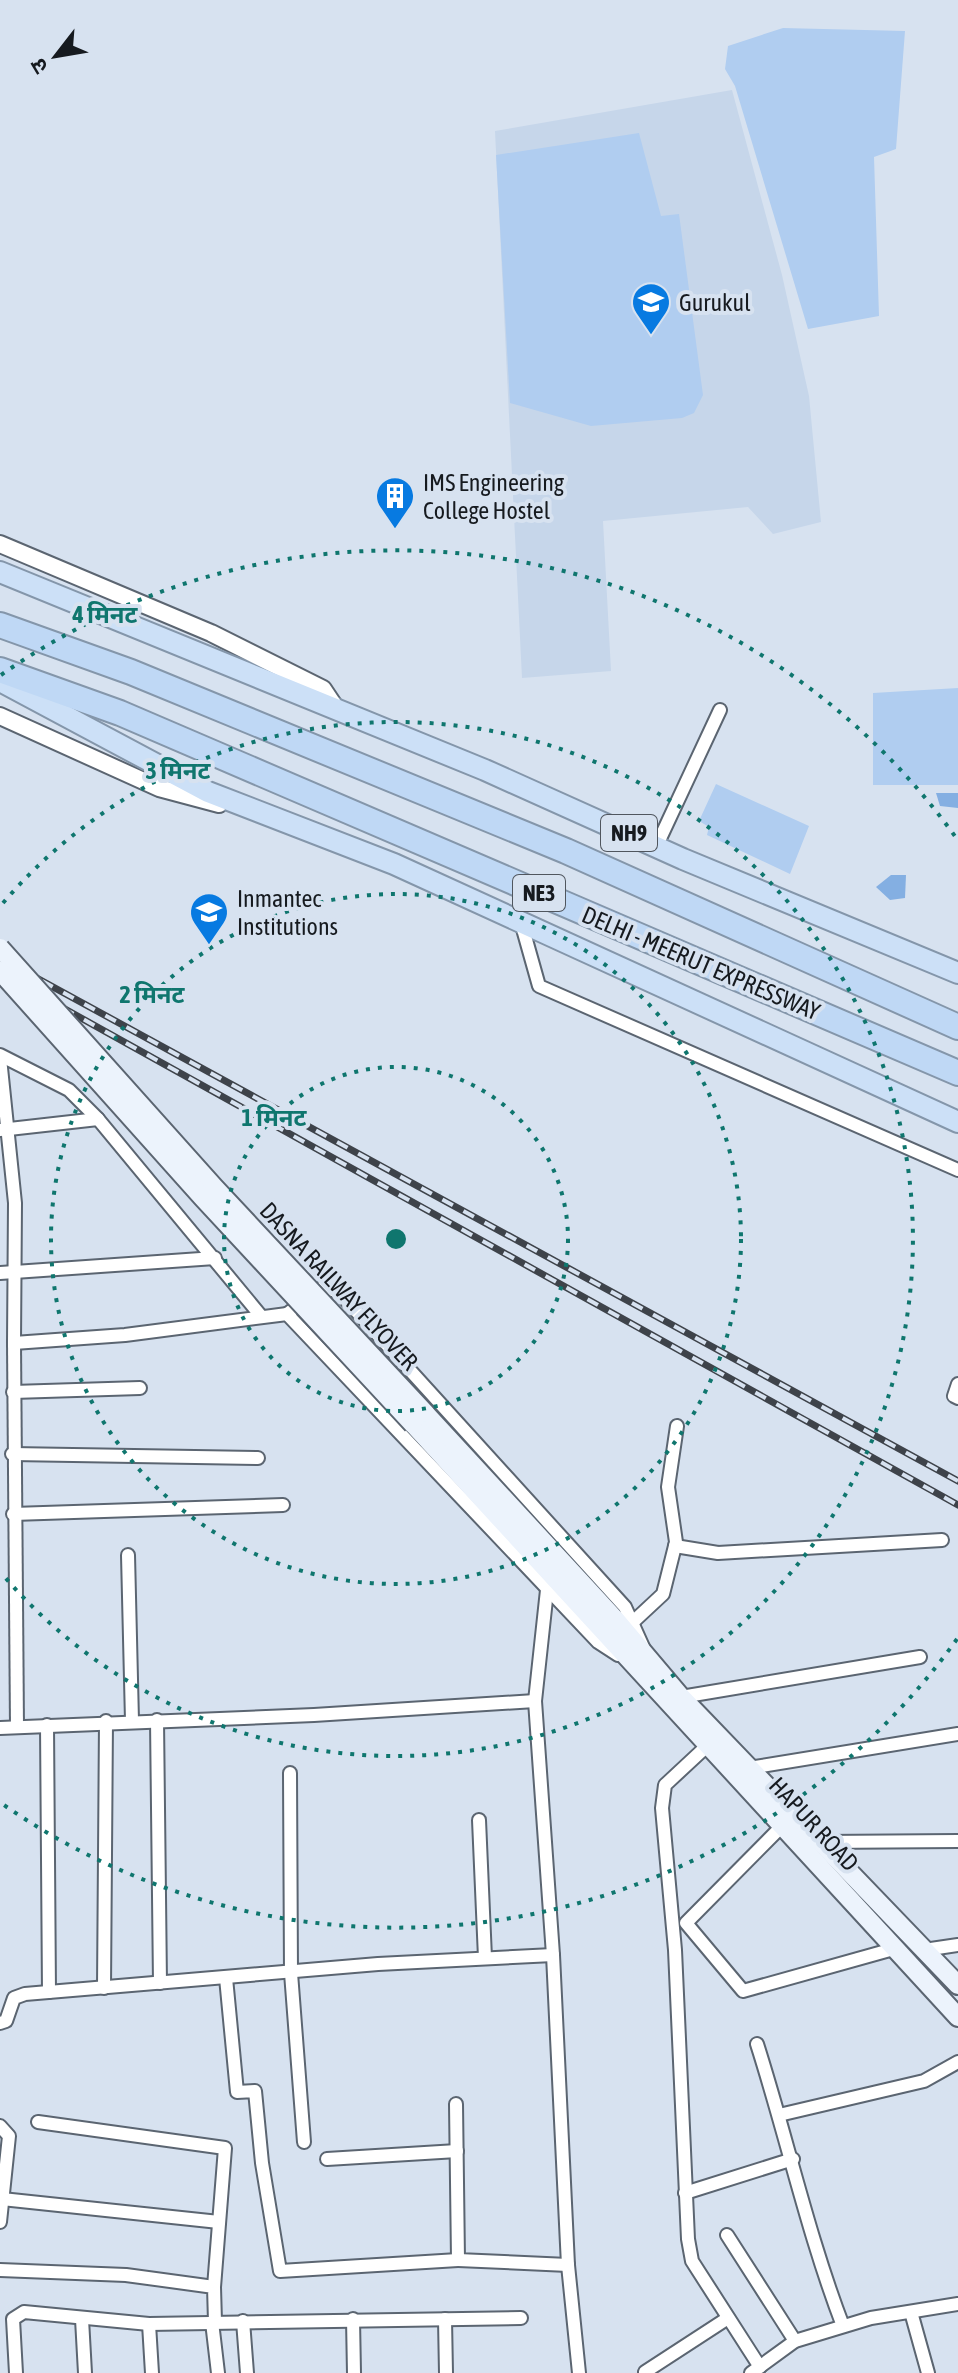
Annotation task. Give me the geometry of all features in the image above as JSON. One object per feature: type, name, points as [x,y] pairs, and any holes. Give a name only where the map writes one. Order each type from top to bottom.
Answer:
[{"type":"highway","name":"NH9","points":[[0,572],[337,710],[958,973]]},
{"type":"highway","name":"DELHI - MEERUT EXPRESSWAY","points":[[0,625],[131,672],[566,851],[958,1027]]},
{"type":"highway","name":"DELHI - MEERUT EXPRESSWAY","points":[[0,670],[120,713],[958,1073]]},
{"type":"highway","points":[[0,681],[208,792],[394,864],[958,1122]]},
{"type":"main road","name":"DASNA RAILWAY FLYOVER","points":[[0,948],[640,1660]]},
{"type":"main road","name":"DASNA RAILWAY FLYOVER","points":[[0,971],[214,1210],[597,1611]]},
{"type":"main road","name":"HAPUR ROAD","points":[[640,1660],[681,1697],[958,1985]]},
{"type":"main road","name":"HAPUR ROAD","points":[[640,1660],[708,1745],[958,2017]]},
{"type":"street","points":[[0,544],[268,661],[323,689],[337,710]]},
{"type":"street","points":[[657,845],[720,710]]},
{"type":"street","points":[[0,716],[159,788],[275,818]]},
{"type":"street","points":[[521,922],[539,986],[958,1170]]},
{"type":"street","points":[[17,1727],[12,1454],[6,1422],[13,1392],[15,1203],[5,1130],[0,1057],[69,1090],[98,1119],[261,1316]]},
{"type":"street","points":[[5,1130],[98,1119]]},
{"type":"street","points":[[0,1204],[15,1203]]},
{"type":"street","points":[[0,1273],[215,1258]]},
{"type":"street","points":[[14,1343],[125,1335],[287,1314],[321,1288],[338,1291],[597,1574],[634,1621],[640,1660]]},
{"type":"street","points":[[287,1314],[598,1642],[640,1660]]},
{"type":"street","points":[[958,1384],[954,1396],[958,1398]]},
{"type":"street","points":[[13,1392],[140,1388]]},
{"type":"street","points":[[634,1621],[663,1594],[675,1546],[668,1487],[677,1426]]},
{"type":"street","points":[[12,1454],[258,1458]]},
{"type":"street","points":[[13,1514],[283,1505]]},
{"type":"street","points":[[675,1546],[718,1553],[942,1540]]},
{"type":"street","points":[[128,1555],[132,1721]]},
{"type":"street","points":[[547,1590],[535,1701],[553,1955],[568,2265],[579,2373]]},
{"type":"street","points":[[681,1697],[920,1657]]},
{"type":"street","points":[[0,1728],[106,1721],[314,1715],[535,1701]]},
{"type":"street","points":[[157,1720],[160,1983]]},
{"type":"street","points":[[104,1988],[106,1721]]},
{"type":"street","points":[[47,1725],[49,1992]]},
{"type":"street","points":[[749,1768],[958,1734]]},
{"type":"street","points":[[708,1745],[665,1785],[662,1808],[675,1950],[685,2193],[692,2261],[728,2318],[755,2370],[795,2341],[843,2326],[958,2304]]},
{"type":"street","points":[[290,1773],[291,1973],[304,2142]]},
{"type":"street","points":[[479,1820],[485,1958]]},
{"type":"street","points":[[783,1825],[686,1923],[743,1991],[897,1948]]},
{"type":"street","points":[[821,1842],[958,1841]]},
{"type":"street","points":[[924,1950],[958,1945]]},
{"type":"street","points":[[0,2023],[6,2021],[14,1998],[49,1992],[553,1955]]},
{"type":"street","points":[[226,1978],[237,2092],[255,2091],[262,2163],[280,2271],[458,2260],[568,2265]]},
{"type":"street","points":[[757,2044],[793,2159],[824,2277],[843,2326]]},
{"type":"street","points":[[779,2115],[924,2081],[958,2062]]},
{"type":"street","points":[[456,2104],[458,2260]]},
{"type":"street","points":[[38,2122],[225,2148],[214,2287],[218,2373]]},
{"type":"street","points":[[0,2126],[9,2136],[0,2222]]},
{"type":"street","points":[[327,2159],[457,2151]]},
{"type":"street","points":[[685,2193],[793,2159]]},
{"type":"street","points":[[2,2199],[219,2222]]},
{"type":"street","points":[[727,2235],[795,2341]]},
{"type":"street","points":[[0,2270],[126,2275],[214,2287]]},
{"type":"street","points":[[0,2311],[16,2315],[24,2312],[149,2324],[521,2318]]},
{"type":"street","points":[[911,2312],[928,2373]]},
{"type":"street","points":[[16,2315],[13,2319],[16,2373]]},
{"type":"street","points":[[645,2372],[728,2318]]},
{"type":"street","points":[[82,2319],[85,2373]]},
{"type":"street","points":[[353,2319],[354,2373]]},
{"type":"street","points":[[445,2319],[446,2373]]},
{"type":"street","points":[[243,2321],[247,2373]]},
{"type":"street","points":[[149,2324],[152,2373]]},
{"type":"shaded area","points":[[783,28],[905,31],[896,149],[874,157],[879,316],[808,329],[735,86],[725,69],[728,46]]},
{"type":"shaded area","name":"Gurukul","points":[[732,90],[782,275],[809,396],[821,522],[773,534],[748,507],[603,521],[611,671],[522,678],[495,131]]},
{"type":"shaded area","points":[[639,133],[661,216],[679,214],[703,395],[694,413],[682,418],[591,426],[510,403],[496,155]]},
{"type":"shaded area","points":[[958,688],[958,785],[873,785],[873,693]]},
{"type":"shaded area","points":[[716,784],[809,826],[790,874],[707,835],[709,827],[699,821]]},
{"type":"shaded area","points":[[936,793],[958,793],[958,808],[940,806]]},
{"type":"shaded area","points":[[891,875],[906,875],[905,898],[890,900],[876,887]]},
{"type":"railway","points":[[0,958],[958,1481]]},
{"type":"railway","points":[[0,973],[958,1505]]},
{"type":"place","name":"Gurukul","points":[[651,336]]},
{"type":"place","name":"IMS Engineering College Hostel","points":[[395,530]]},
{"type":"place","name":"Inmantec Institutions","points":[[209,946]]}]
